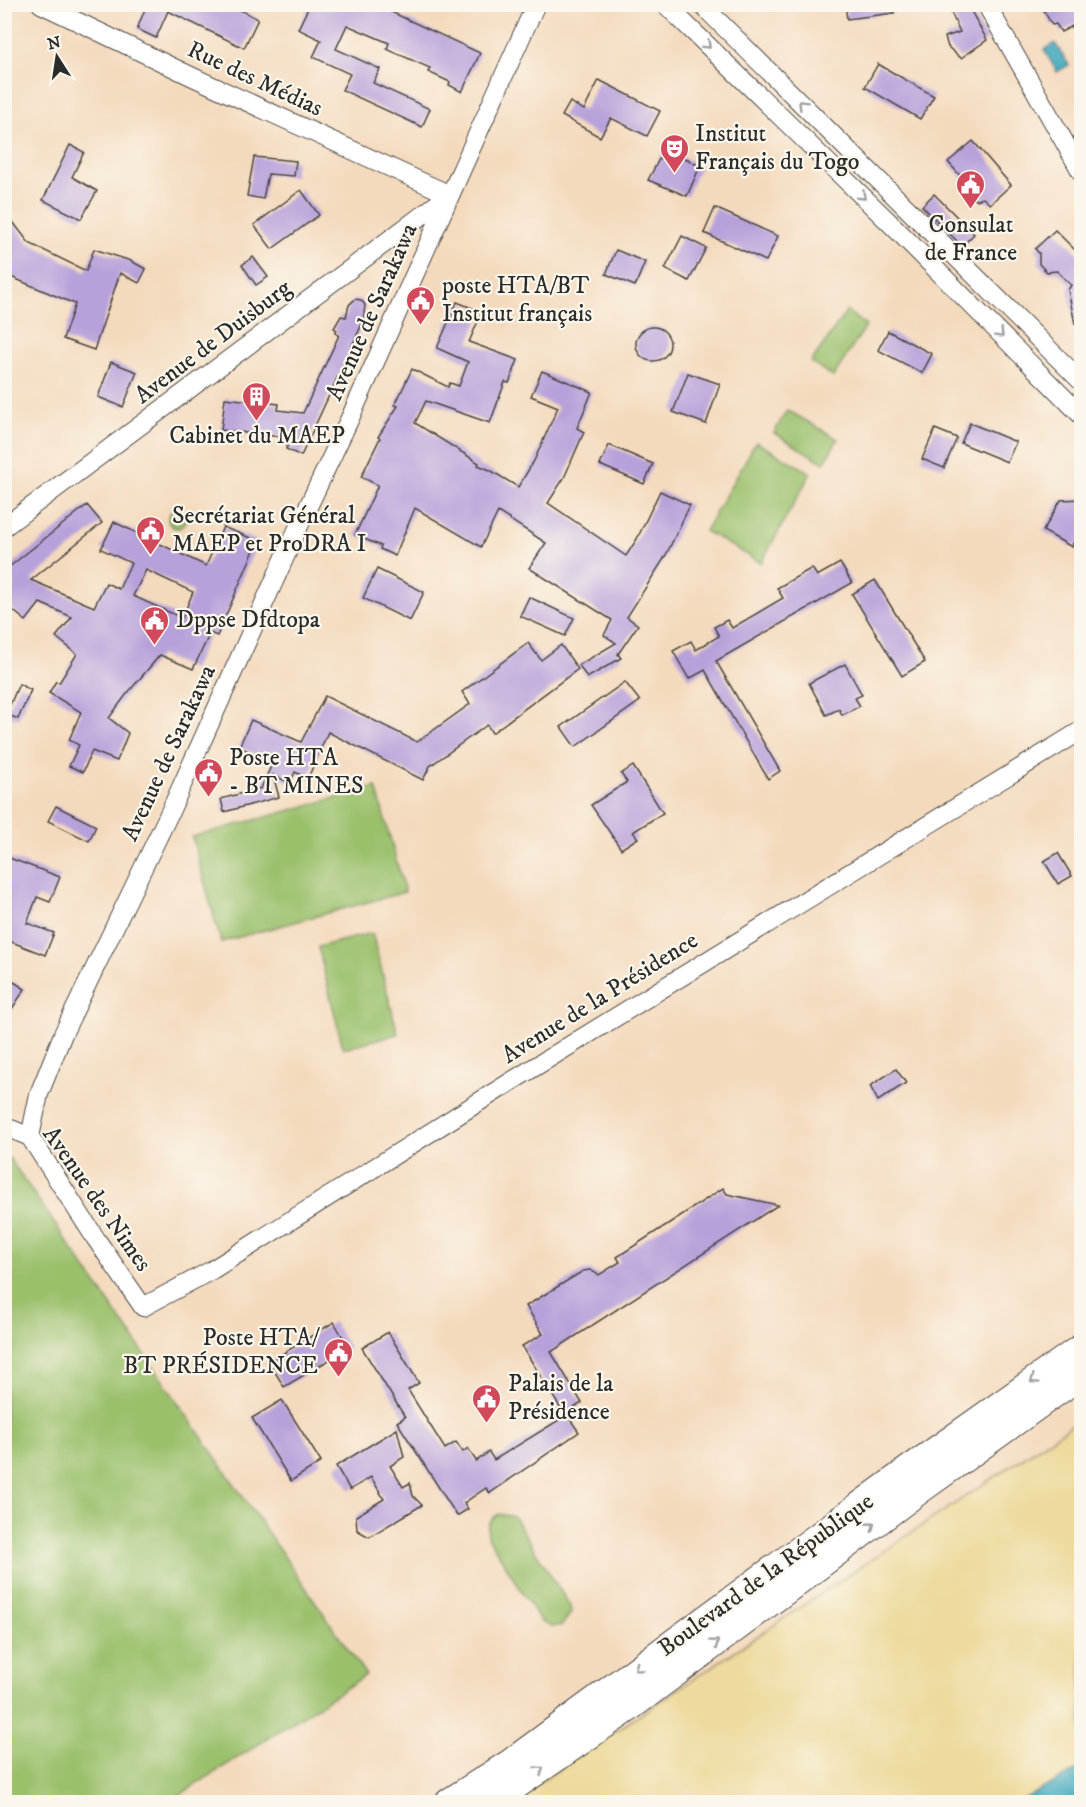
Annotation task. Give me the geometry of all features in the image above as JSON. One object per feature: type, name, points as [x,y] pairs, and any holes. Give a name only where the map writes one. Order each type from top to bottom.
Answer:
[{"type":"highway","name":"Boulevard de la République","points":[[450,1803],[510,1763],[908,1470],[1082,1347]]},
{"type":"highway","name":"Boulevard de la République","points":[[492,1803],[629,1708],[920,1490],[1082,1374]]},
{"type":"street","name":"Rue des Médias","points":[[41,4],[193,77],[450,195]]},
{"type":"street","name":"Avenue de Sarakawa","points":[[30,1137],[39,1094],[63,1034],[169,814],[536,4]]},
{"type":"street","points":[[665,4],[895,228],[1082,416]]},
{"type":"street","points":[[701,4],[1082,382]]},
{"type":"street","points":[[986,4],[1082,173]]},
{"type":"street","name":"Avenue de Duisburg","points":[[4,528],[450,195]]},
{"type":"street","points":[[895,228],[909,211]]},
{"type":"street","points":[[926,260],[941,243]]},
{"type":"street","name":"Avenue de la Présidence","points":[[143,1307],[253,1246],[522,1074],[1082,730]]},
{"type":"street","name":"Avenue des Nimes","points":[[4,1126],[30,1137],[143,1307]]},
{"type":"green space","points":[[847,311],[866,326],[833,377],[811,362]]},
{"type":"green space","points":[[787,410],[838,439],[824,463],[774,433]]},
{"type":"green space","points":[[756,442],[811,473],[761,563],[705,531]]},
{"type":"green space","points":[[177,510],[183,513],[186,519],[183,525],[177,528],[171,525],[168,519],[171,513]]},
{"type":"green space","points":[[376,787],[405,892],[221,942],[192,837]]},
{"type":"green space","points":[[372,933],[398,1034],[343,1048],[318,947]]},
{"type":"green space","points":[[5,1157],[10,1159],[366,1675],[169,1802],[5,1802]]},
{"type":"green space","points":[[499,1514],[514,1517],[570,1606],[571,1613],[562,1625],[552,1627],[541,1622],[489,1539],[487,1531],[489,1524]]},
{"type":"sand","points":[[1081,1419],[1081,1768],[1018,1802],[510,1802]]},
{"type":"water","points":[[1055,43],[1069,65],[1057,72],[1044,50]]},
{"type":"water","points":[[1081,1768],[1081,1802],[1018,1802]]},
{"type":"building","points":[[147,4],[229,4],[258,19],[244,48],[168,11],[156,38],[137,29]]},
{"type":"building","points":[[310,4],[374,4],[480,53],[462,92],[449,85],[450,82],[428,72],[430,68],[387,49],[389,43],[347,25],[336,49],[380,69],[373,83],[430,109],[422,127],[342,90],[350,74],[313,57],[321,40],[298,29]]},
{"type":"building","points":[[845,4],[894,4],[894,13],[847,19]]},
{"type":"building","points":[[947,4],[967,4],[987,40],[961,58],[948,47],[945,37],[960,32]]},
{"type":"building","points":[[1040,4],[1082,4],[1082,21],[1061,32],[1056,24],[1052,25]]},
{"type":"building","points":[[878,64],[934,96],[920,119],[865,87]]},
{"type":"building","points":[[599,80],[660,111],[647,136],[611,118],[600,137],[562,116],[570,102],[584,110]]},
{"type":"building","points":[[973,141],[1011,185],[990,204],[983,198],[977,200],[969,198],[966,182],[948,162]]},
{"type":"building","points":[[70,145],[84,152],[72,177],[97,191],[81,219],[43,200]]},
{"type":"building","name":"Institut Français du Togo","points":[[665,148],[700,166],[687,196],[648,180]]},
{"type":"building","points":[[254,157],[296,161],[294,176],[268,174],[263,199],[247,196]]},
{"type":"building","points":[[301,190],[319,215],[272,249],[254,225]]},
{"type":"building","points":[[934,194],[974,234],[962,246],[922,206]]},
{"type":"building","points":[[715,208],[778,236],[766,261],[704,233]]},
{"type":"building","points":[[13,222],[29,243],[86,271],[94,249],[131,261],[146,269],[139,283],[120,273],[94,350],[63,339],[75,304],[4,274],[4,226],[9,230]]},
{"type":"building","points":[[1055,230],[1082,257],[1082,323],[1075,324],[1068,290],[1071,285],[1057,271],[1047,272],[1039,264],[1039,253],[1035,249]]},
{"type":"building","points":[[682,236],[706,248],[689,281],[665,269]]},
{"type":"building","points":[[616,250],[645,262],[635,286],[606,274]]},
{"type":"building","points":[[253,257],[268,277],[256,285],[242,265]]},
{"type":"building","points":[[355,299],[361,300],[365,305],[363,322],[301,456],[286,449],[291,438],[221,430],[225,398],[279,404],[278,410],[303,413],[339,335],[335,333],[337,330],[334,328],[341,316],[346,317],[349,305]]},
{"type":"building","points":[[457,302],[482,312],[469,342],[518,360],[509,383],[505,382],[490,423],[426,401],[415,423],[479,463],[478,465],[518,487],[534,461],[558,407],[531,396],[542,371],[592,392],[577,428],[584,432],[564,478],[548,503],[626,556],[637,539],[660,491],[690,505],[665,557],[627,617],[638,625],[618,654],[621,658],[587,678],[579,665],[616,643],[604,635],[612,620],[529,568],[546,543],[498,512],[481,547],[415,508],[395,556],[380,549],[381,546],[355,535],[378,485],[361,477],[380,438],[378,437],[398,406],[395,405],[412,369],[448,387],[450,383],[459,386],[468,362],[437,348]]},
{"type":"building","points":[[653,327],[665,332],[670,344],[665,356],[653,361],[641,356],[636,344],[641,332]]},
{"type":"building","points":[[888,331],[932,354],[922,373],[878,350]]},
{"type":"building","points":[[111,362],[137,372],[123,407],[98,397]]},
{"type":"building","points":[[688,373],[720,384],[706,424],[673,412]]},
{"type":"building","points":[[970,423],[1016,442],[1007,462],[961,443]]},
{"type":"building","points":[[935,429],[957,438],[944,468],[922,459]]},
{"type":"building","points":[[609,445],[653,464],[644,484],[600,465]]},
{"type":"building","points":[[1082,499],[1082,547],[1073,543],[1072,547],[1043,531],[1061,500]]},
{"type":"building","points":[[87,505],[102,523],[31,580],[94,607],[106,583],[119,589],[131,563],[101,549],[114,522],[206,566],[223,527],[258,541],[217,636],[210,633],[193,669],[160,655],[109,718],[128,733],[117,761],[92,751],[83,772],[69,766],[79,745],[69,740],[81,712],[49,693],[56,681],[59,683],[77,654],[56,637],[72,617],[40,603],[26,621],[4,603],[4,571]],"holes":[[[146,570],[193,592],[182,618],[133,596]]]},
{"type":"building","points":[[840,563],[852,583],[716,661],[780,771],[768,779],[705,670],[689,679],[673,651],[691,641],[696,650],[719,636],[714,627],[727,620],[732,628],[783,598],[777,588],[812,568],[817,576]]},
{"type":"building","points":[[377,569],[424,592],[410,621],[363,598]]},
{"type":"building","points":[[875,580],[925,662],[902,676],[852,594]]},
{"type":"building","points":[[529,597],[574,618],[565,636],[520,616]]},
{"type":"building","points":[[528,643],[541,660],[561,645],[578,669],[492,733],[487,725],[430,766],[423,780],[328,732],[308,778],[295,772],[290,783],[273,775],[279,797],[224,812],[221,799],[261,788],[273,762],[239,747],[251,720],[301,742],[325,696],[417,742],[470,704],[462,692]]},
{"type":"building","points":[[845,664],[862,695],[855,698],[860,706],[842,715],[839,709],[826,715],[809,683]]},
{"type":"building","points":[[625,682],[640,701],[575,747],[561,727]]},
{"type":"building","points":[[19,684],[31,690],[18,719],[6,714]]},
{"type":"building","points":[[633,766],[663,813],[633,832],[638,838],[621,849],[591,805],[627,782],[621,774]]},
{"type":"building","points":[[56,806],[96,826],[89,841],[48,821]]},
{"type":"building","points":[[1058,853],[1072,876],[1058,884],[1044,861]]},
{"type":"building","points":[[4,856],[60,877],[50,902],[37,897],[27,923],[54,933],[45,955],[4,939]]},
{"type":"building","points":[[14,982],[25,989],[4,1021],[4,997]]},
{"type":"building","points":[[896,1069],[906,1083],[878,1101],[870,1086]]},
{"type":"building","points":[[723,1188],[727,1194],[778,1205],[551,1352],[582,1403],[564,1414],[522,1346],[543,1334],[526,1306],[583,1271],[590,1270],[599,1275],[620,1262],[617,1257]]},
{"type":"building","points":[[334,1322],[349,1348],[284,1387],[269,1362]]},
{"type":"building","points":[[388,1332],[419,1383],[408,1390],[445,1449],[456,1442],[463,1452],[468,1448],[476,1461],[489,1452],[494,1460],[567,1415],[579,1432],[490,1493],[486,1488],[464,1503],[468,1509],[457,1516],[397,1422],[405,1417],[362,1348]]},
{"type":"building","points":[[282,1400],[321,1462],[291,1481],[252,1418]]},
{"type":"building","points":[[397,1429],[404,1457],[390,1466],[403,1487],[410,1483],[413,1496],[422,1505],[369,1537],[357,1530],[356,1516],[384,1499],[371,1477],[350,1490],[336,1466]]},
{"type":"place","name":"Institut Français du Togo","points":[[674,174]]},
{"type":"place","name":"Consulat de France","points":[[971,210]]},
{"type":"place","name":"poste HTA/BT Institut français","points":[[421,326]]},
{"type":"place","name":"Cabinet du MAEP","points":[[257,422]]},
{"type":"place","name":"Secrétariat Général MAEP et ProDRA I","points":[[151,556]]},
{"type":"place","name":"Dppse Dfdtopa","points":[[155,646]]},
{"type":"place","name":"Poste HTA - BT MINES","points":[[208,798]]},
{"type":"place","name":"Poste HTA/ BT PRÉSIDENCE","points":[[339,1378]]},
{"type":"place","name":"Palais de la Présidence","points":[[487,1424]]}]
